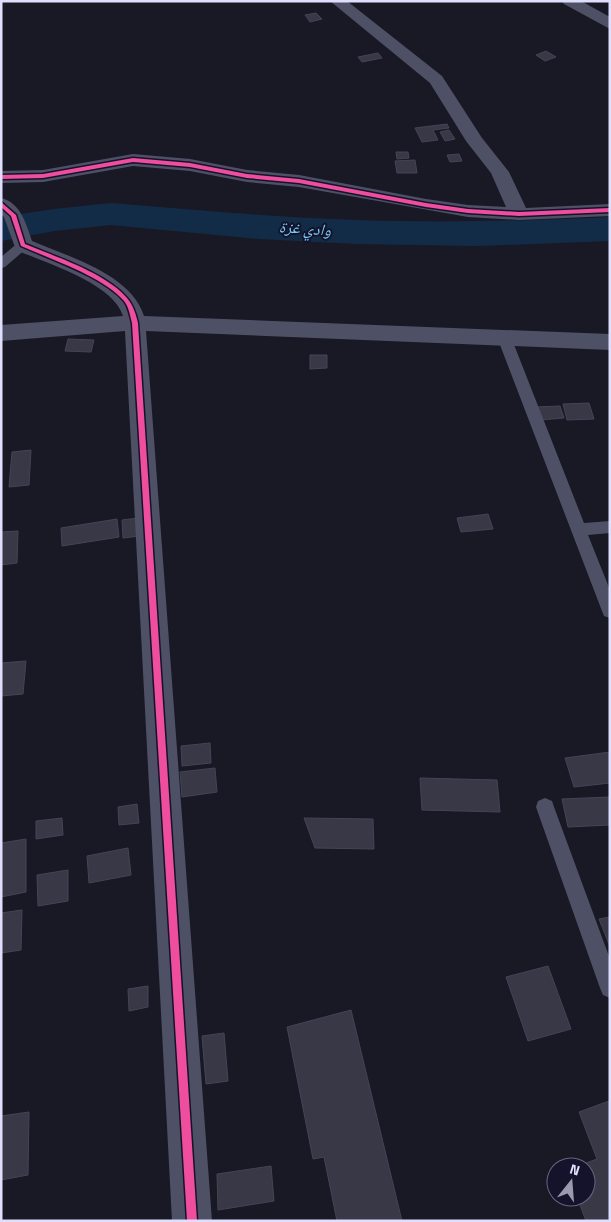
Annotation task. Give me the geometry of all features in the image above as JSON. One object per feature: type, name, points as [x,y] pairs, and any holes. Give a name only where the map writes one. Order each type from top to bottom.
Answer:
[{"type":"street","points":[[337,1],[436,80],[475,141],[500,172],[519,214]]},
{"type":"street","points":[[569,1],[610,24]]},
{"type":"street","points":[[1,177],[43,176],[133,160],[190,165],[247,176],[299,181],[426,206],[519,214],[610,210]]},
{"type":"street","points":[[7,210],[22,241],[101,281],[124,298],[130,306],[135,324],[192,1221]]},
{"type":"street","points":[[1,333],[135,324],[610,342]]},
{"type":"lane","points":[[1,264],[22,241]]},
{"type":"lane","points":[[504,337],[610,610]]},
{"type":"lane","points":[[578,530],[610,527]]},
{"type":"lane","points":[[545,807],[610,988]]},
{"type":"building","points":[[316,13],[322,19],[310,22],[305,15]]},
{"type":"building","points":[[546,51],[556,57],[545,61],[536,55]]},
{"type":"building","points":[[378,53],[382,58],[362,62],[358,57]]},
{"type":"building","points":[[447,124],[449,128],[433,130],[438,140],[422,142],[415,128]]},
{"type":"building","points":[[449,130],[455,139],[445,141],[440,132]]},
{"type":"building","points":[[396,152],[408,152],[409,158],[397,159]]},
{"type":"building","points":[[459,154],[462,161],[450,162],[447,155]]},
{"type":"building","points":[[415,160],[417,173],[397,173],[395,161]]},
{"type":"building","points":[[68,339],[94,340],[91,352],[65,351]]},
{"type":"building","points":[[310,355],[327,355],[327,368],[310,369]]},
{"type":"building","points":[[589,403],[594,419],[567,420],[563,404]]},
{"type":"building","points":[[560,406],[564,418],[540,420],[536,407]]},
{"type":"building","points":[[31,450],[29,485],[9,487],[12,452]]},
{"type":"building","points":[[488,514],[493,529],[461,532],[457,518]]},
{"type":"building","points":[[138,518],[140,536],[123,538],[122,520]]},
{"type":"building","points":[[117,519],[119,537],[62,546],[61,528]]},
{"type":"building","points":[[18,531],[17,563],[1,565],[1,532]]},
{"type":"building","points":[[26,661],[23,694],[1,696],[1,663]]},
{"type":"building","points":[[210,743],[211,763],[182,766],[181,746]]},
{"type":"building","points":[[610,752],[610,783],[574,787],[565,758]]},
{"type":"building","points":[[215,768],[217,792],[182,797],[180,772]]},
{"type":"building","points":[[420,778],[497,780],[500,812],[422,810]]},
{"type":"building","points":[[610,797],[610,825],[568,827],[562,799]]},
{"type":"building","points":[[137,804],[139,823],[119,825],[118,807]]},
{"type":"building","points":[[62,818],[63,835],[36,839],[36,821]]},
{"type":"building","points":[[304,818],[373,819],[374,849],[315,848]]},
{"type":"building","points":[[26,839],[26,892],[1,897],[1,843]]},
{"type":"building","points":[[128,848],[131,875],[89,883],[87,856]]},
{"type":"building","points":[[68,870],[68,901],[38,906],[37,875]]},
{"type":"building","points":[[22,910],[21,950],[1,953],[1,913]]},
{"type":"building","points":[[610,917],[610,947],[599,919]]},
{"type":"building","points":[[548,966],[571,1029],[528,1041],[506,977]]},
{"type":"building","points":[[148,986],[148,1007],[129,1011],[128,989]]},
{"type":"building","points":[[351,1010],[402,1221],[337,1221],[324,1157],[313,1159],[287,1027]]},
{"type":"building","points":[[224,1033],[228,1081],[206,1084],[202,1036]]},
{"type":"building","points":[[609,1101],[610,1221],[586,1221],[581,1207],[596,1207],[597,1159],[579,1112]]},
{"type":"building","points":[[29,1112],[28,1175],[1,1180],[1,1116]]},
{"type":"building","points":[[271,1166],[274,1201],[218,1210],[217,1174]]},
{"type":"waterway","name":"وادي غزة","points":[[1,229],[54,220],[111,214],[259,227],[357,232],[479,234],[610,229]]},
{"type":"cycle path","points":[[1,177],[43,176],[133,160],[190,165],[247,176],[299,181],[468,211],[519,214],[610,210]]},
{"type":"cycle path","points":[[1,204],[13,215],[23,245],[77,268],[116,291],[129,305],[135,323],[192,1221]]}]
